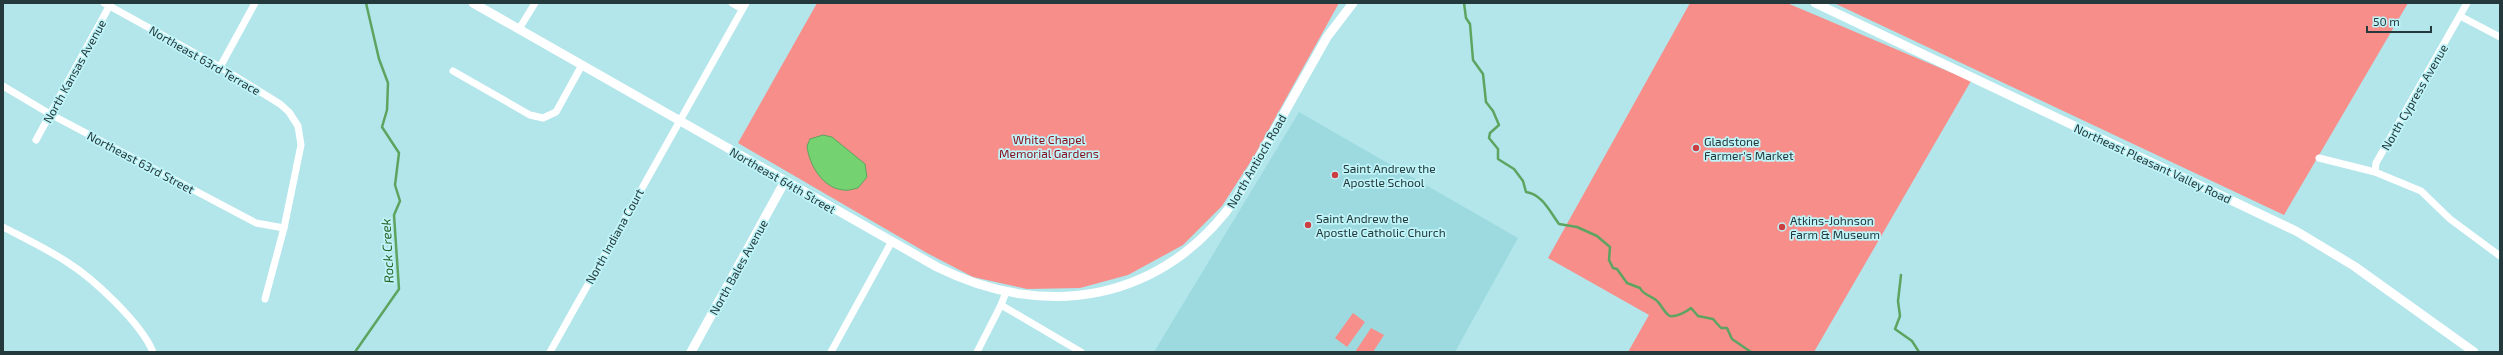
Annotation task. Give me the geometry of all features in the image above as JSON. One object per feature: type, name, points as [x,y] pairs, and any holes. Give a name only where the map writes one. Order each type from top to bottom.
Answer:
[{"type":"street","points":[[220,67],[255,3]]},
{"type":"street","name":"Northeast 64th Street","points":[[473,3],[785,181],[956,276],[1006,292]]},
{"type":"street","points":[[519,29],[535,3]]},
{"type":"street","points":[[732,3],[744,6]]},
{"type":"street","name":"North Antioch Road","points":[[1006,292],[1028,296],[1057,298],[1084,295],[1123,287],[1166,265],[1200,240],[1222,217],[1237,197],[1324,42],[1353,3]]},
{"type":"street","name":"Northeast Pleasant Valley Road","points":[[1815,3],[2296,232],[2354,266],[2474,352]]},
{"type":"street","name":"North Cypress Avenue","points":[[2375,172],[2376,163],[2467,3]]},
{"type":"street","name":"Northeast 63rd Terrace","points":[[109,4],[220,67],[285,107],[298,126],[301,145],[284,228]]},
{"type":"street","name":"North Kansas Avenue","points":[[36,140],[109,4]]},
{"type":"street","name":"North Indiana Court","points":[[550,352],[744,6]]},
{"type":"street","points":[[2460,16],[2500,38]]},
{"type":"street","points":[[453,71],[530,115],[543,118],[556,112],[582,66]]},
{"type":"street","name":"Northeast 63rd Street","points":[[3,86],[50,114],[256,223],[284,228]]},
{"type":"street","points":[[2319,158],[2375,172],[2421,191],[2450,219],[2500,256]]},
{"type":"street","name":"North Bales Avenue","points":[[691,352],[785,181]]},
{"type":"street","points":[[3,227],[68,262],[87,277],[130,317],[153,352]]},
{"type":"street","points":[[265,299],[284,228]]},
{"type":"street","points":[[831,352],[892,241]]},
{"type":"street","points":[[977,352],[1006,292]]},
{"type":"street","points":[[1001,305],[1081,352]]},
{"type":"shaded area","name":"Saint Andrew the Apostle School","points":[[1299,112],[1518,238],[1455,352],[1154,352]]},
{"type":"shaded area","points":[[823,135],[832,137],[865,164],[867,177],[858,188],[843,190],[829,185],[814,168],[807,146],[810,139]]},
{"type":"green space","name":"White Chapel Memorial Gardens","points":[[817,3],[1339,3],[1253,158],[1222,206],[1183,245],[1128,275],[1080,288],[1027,289],[973,277],[927,253],[738,143]]},
{"type":"green space","points":[[1690,3],[1787,3],[1971,81],[1814,352],[1628,352],[1649,315],[1548,258]]},
{"type":"green space","points":[[1834,3],[2408,3],[2284,215]]},
{"type":"green space","points":[[1353,313],[1365,322],[1347,347],[1335,338]]},
{"type":"green space","points":[[1371,328],[1384,335],[1373,352],[1355,352]]},
{"type":"waterway","name":"Rock Creek","points":[[355,352],[399,289],[394,215],[400,201],[395,185],[399,153],[382,127],[387,110],[388,83],[379,59],[366,3]]},
{"type":"waterway","points":[[1464,3],[1466,18],[1470,24],[1473,60],[1483,74],[1486,102],[1493,111],[1499,125],[1490,133],[1489,138],[1498,149],[1498,159],[1514,169],[1523,181],[1526,192],[1537,196],[1549,209],[1559,224],[1577,227],[1597,236],[1610,247],[1609,260],[1613,268],[1617,269],[1627,283],[1640,288],[1644,293],[1656,300],[1668,315],[1678,315],[1691,308],[1698,316],[1713,319],[1721,328],[1727,328],[1732,339],[1751,352]]},
{"type":"waterway","points":[[1901,275],[1898,301],[1900,316],[1895,329],[1912,341],[1919,352]]},
{"type":"place","name":"Gladstone Farmer's Market","points":[[1696,148]]},
{"type":"place","name":"Saint Andrew the Apostle School","points":[[1335,175]]},
{"type":"place","name":"Saint Andrew the Apostle Catholic Church","points":[[1308,225]]},
{"type":"place","name":"Atkins-Johnson Farm & Museum","points":[[1782,227]]}]
